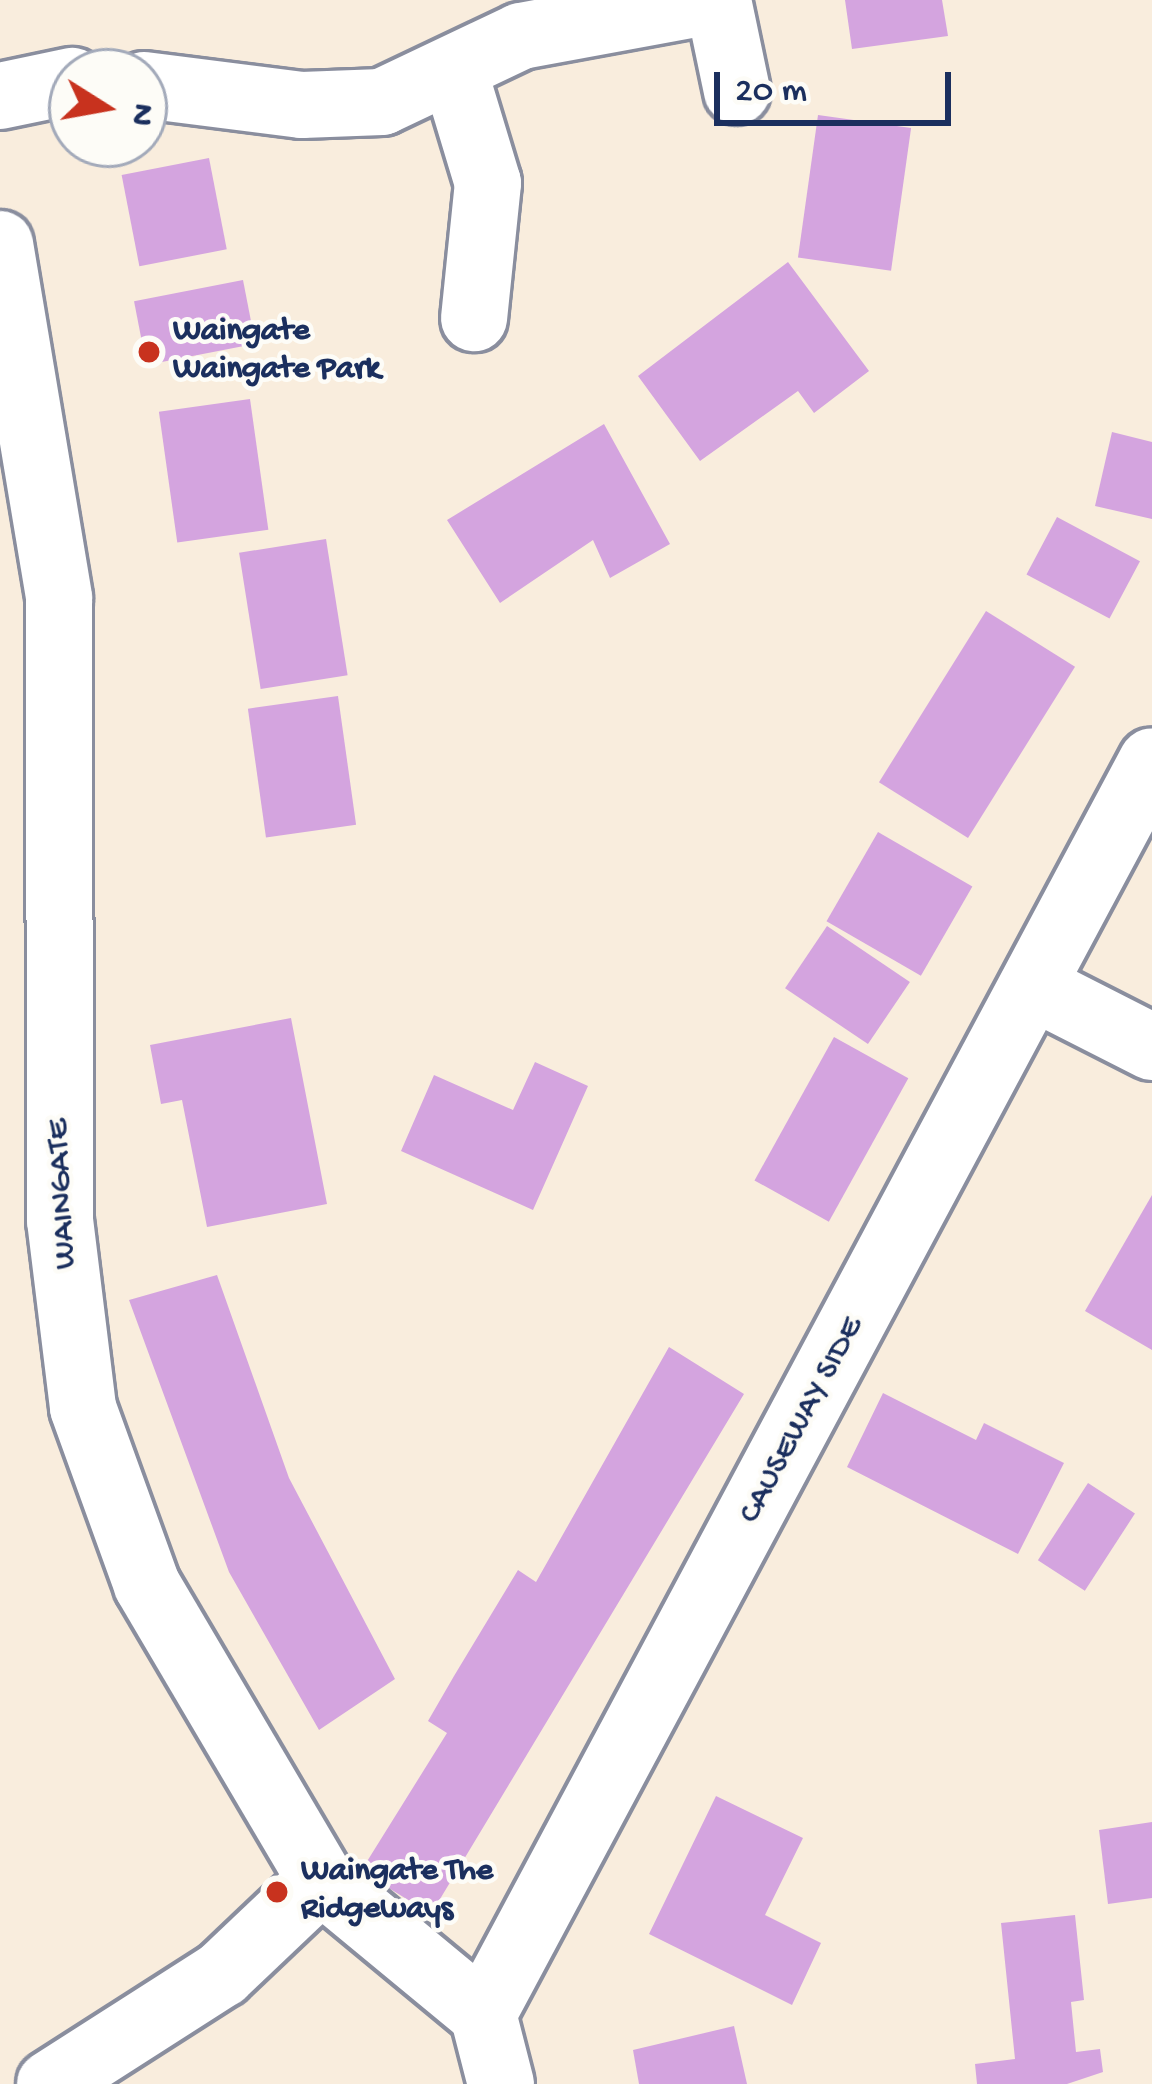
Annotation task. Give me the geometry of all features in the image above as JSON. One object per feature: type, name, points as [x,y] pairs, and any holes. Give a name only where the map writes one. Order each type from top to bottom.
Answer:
[{"type":"street","points":[[168,87],[342,104],[382,102],[455,74],[521,36],[718,0],[737,91]]},
{"type":"street","points":[[455,74],[488,183],[474,318]]},
{"type":"street","points":[[0,96],[48,86]]},
{"type":"street","name":"WAINGATE","points":[[0,244],[59,598],[59,1220],[83,1408],[147,1586],[321,1880],[483,2014]]},
{"type":"street","name":"CAUSEWAY SIDE","points":[[483,2014],[1152,761]]},
{"type":"street","points":[[1034,987],[1152,1047]]},
{"type":"street","points":[[50,2084],[222,1974],[321,1880]]},
{"type":"street","points":[[483,2014],[501,2084]]},
{"type":"building","points":[[845,0],[942,0],[948,36],[852,49]]},
{"type":"building","points":[[818,115],[911,128],[891,271],[798,258]]},
{"type":"building","points":[[209,158],[227,249],[139,266],[122,175]]},
{"type":"building","points":[[788,262],[869,371],[814,413],[798,391],[700,461],[638,376]]},
{"type":"building","points":[[243,280],[255,344],[146,365],[134,301]]},
{"type":"building","points":[[250,399],[268,530],[177,543],[159,412]]},
{"type":"building","points":[[604,424],[670,544],[610,578],[593,540],[500,603],[447,520]]},
{"type":"building","points":[[1112,432],[1152,442],[1152,519],[1095,506]]},
{"type":"building","points":[[1057,517],[1140,561],[1109,619],[1026,574]]},
{"type":"building","points":[[326,539],[348,675],[261,689],[239,553]]},
{"type":"building","points":[[986,611],[1075,667],[968,838],[879,782]]},
{"type":"building","points":[[338,696],[356,825],[266,837],[248,709]]},
{"type":"building","points":[[878,832],[972,886],[921,976],[826,921]]},
{"type":"building","points":[[827,926],[910,982],[868,1044],[785,988]]},
{"type":"building","points":[[291,1018],[327,1204],[207,1227],[182,1100],[161,1104],[150,1045]]},
{"type":"building","points":[[834,1037],[908,1078],[829,1222],[754,1180]]},
{"type":"building","points":[[535,1062],[588,1086],[533,1210],[401,1151],[434,1075],[513,1110]]},
{"type":"building","points":[[1152,1195],[1152,1350],[1085,1311]]},
{"type":"building","points":[[217,1275],[289,1478],[395,1679],[319,1730],[229,1572],[129,1300]]},
{"type":"building","points":[[669,1347],[744,1394],[431,1914],[361,1871],[447,1733],[428,1721],[454,1676],[518,1570],[536,1582]]},
{"type":"building","points":[[883,1393],[976,1440],[984,1423],[1064,1463],[1018,1554],[847,1467]]},
{"type":"building","points":[[1088,1483],[1135,1513],[1085,1591],[1038,1560]]},
{"type":"building","points":[[716,1796],[803,1838],[765,1915],[821,1943],[792,2005],[649,1934]]},
{"type":"building","points":[[1152,1822],[1152,1898],[1108,1904],[1099,1830]]},
{"type":"building","points":[[1075,1915],[1084,2000],[1071,2002],[1076,2052],[1100,2049],[1103,2072],[1067,2084],[977,2084],[975,2064],[1015,2059],[1001,1923]]},
{"type":"building","points":[[734,2026],[747,2084],[639,2084],[633,2050]]},
{"type":"place","name":"Waingate Waingate Park","points":[[149,352]]},
{"type":"place","name":"Waingate The Ridgeways","points":[[277,1892]]}]
